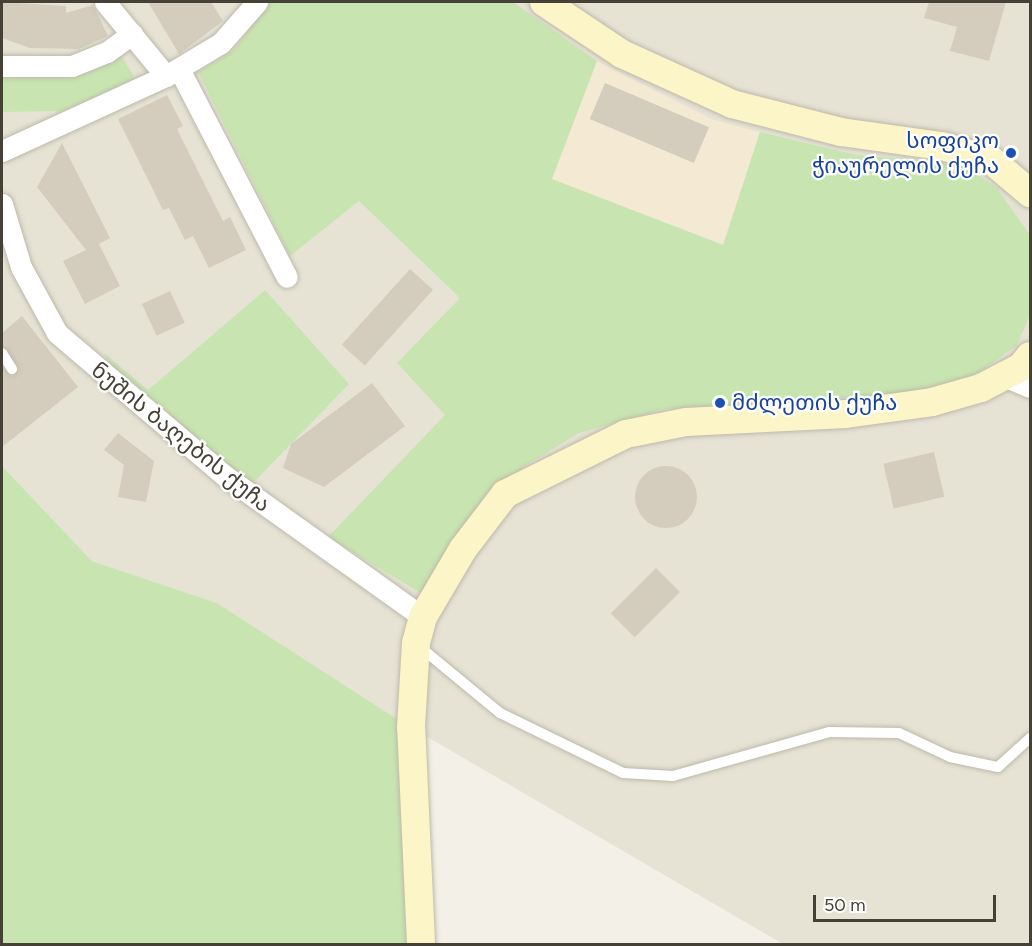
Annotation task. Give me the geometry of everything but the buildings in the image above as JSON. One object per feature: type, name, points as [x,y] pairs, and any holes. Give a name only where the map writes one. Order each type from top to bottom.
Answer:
[{"type":"main road","points":[[544,2],[622,54],[732,104],[842,132],[942,146],[992,161],[1030,193]]},
{"type":"main road","points":[[421,945],[411,728],[420,630],[463,549],[505,494],[626,434],[686,423],[846,414],[932,402],[1004,376],[1030,356]]},
{"type":"street","points":[[105,2],[132,34],[172,72],[288,277]]},
{"type":"street","points":[[2,151],[172,72],[222,43],[257,2]]},
{"type":"street","points":[[2,66],[72,66],[107,52],[132,34]]},
{"type":"street","name":"ნუშის ბაღების ქუჩა","points":[[2,204],[21,267],[57,333],[216,469],[420,630]]},
{"type":"street","points":[[1004,376],[1030,387]]},
{"type":"lane","points":[[2,353],[12,369]]},
{"type":"lane","points":[[420,630],[500,713],[623,773],[673,776],[830,732],[900,733],[950,757],[998,767],[1030,738]]},
{"type":"shaded area","points":[[2,2],[1030,2],[1030,944],[783,944],[400,721],[217,603],[92,561],[2,466]]},
{"type":"shaded area","points":[[597,61],[711,119],[760,132],[724,245],[551,179]]},
{"type":"green space","points":[[269,2],[513,2],[597,61],[552,179],[723,245],[760,132],[856,155],[961,164],[997,188],[1030,235],[1030,315],[1017,345],[978,373],[915,393],[665,409],[579,433],[522,468],[482,513],[424,595],[328,537],[445,415],[397,363],[460,298],[359,201],[290,256],[198,72],[234,50]]},
{"type":"green space","points":[[121,55],[137,82],[62,111],[2,112],[2,73],[33,77]]},
{"type":"green space","points":[[265,290],[349,384],[250,486],[119,376],[103,352],[148,390]]},
{"type":"green space","points":[[2,466],[92,561],[217,603],[400,721],[421,944],[2,944]]},
{"type":"place","name":"სოფიკო ჭიაურელის ქუჩა","points":[[1011,153]]},
{"type":"place","name":"მძლეთის ქუჩა","points":[[720,403]]}]
